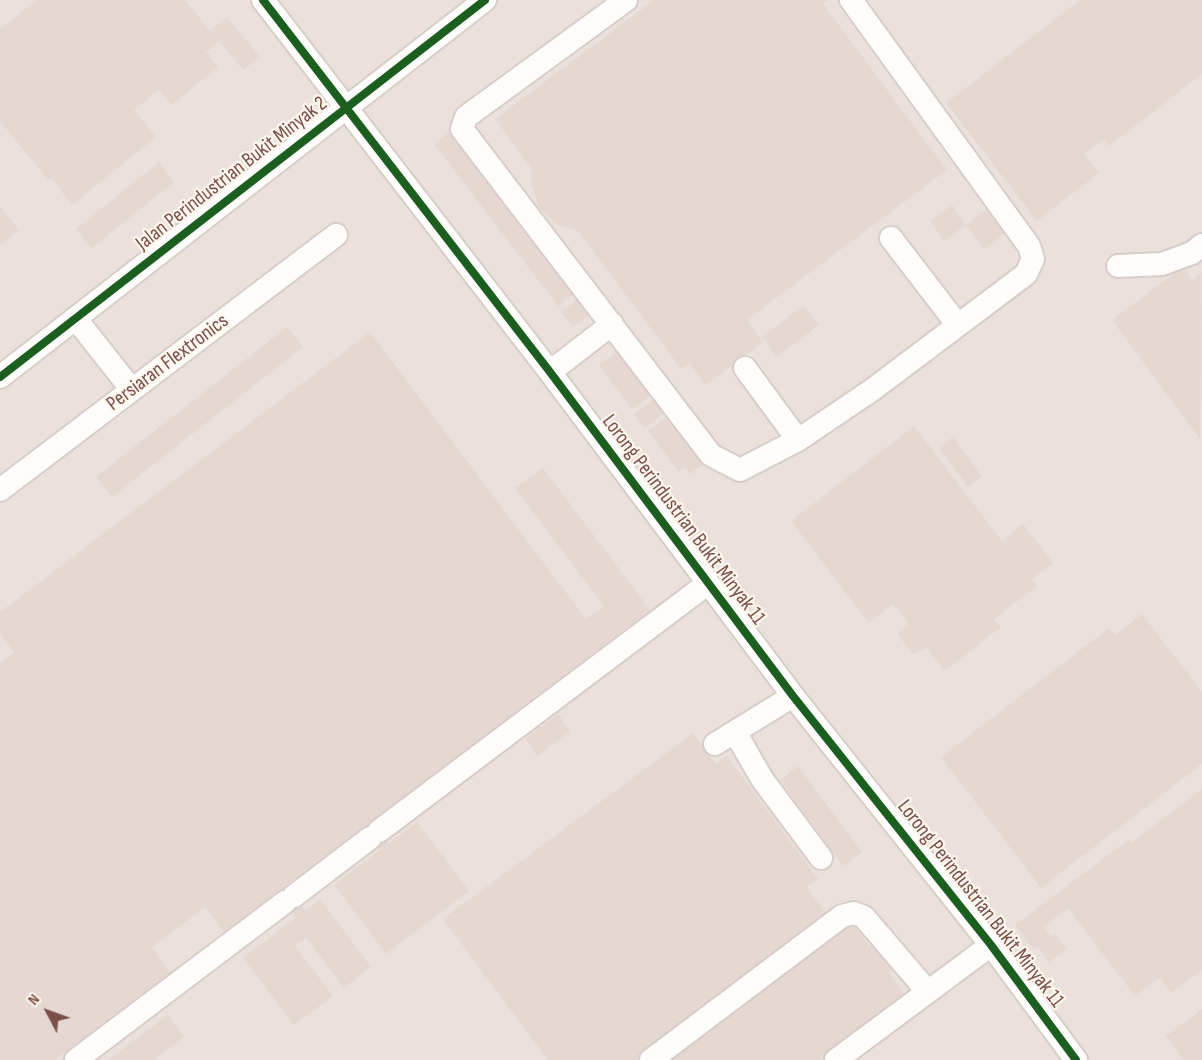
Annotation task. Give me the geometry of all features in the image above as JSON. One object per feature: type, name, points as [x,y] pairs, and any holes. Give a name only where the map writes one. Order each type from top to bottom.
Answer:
[{"type":"street","name":"Lorong Perindustrian Bukit Minyak 11","points":[[263,0],[550,372],[793,696],[992,945],[1076,1060]]},
{"type":"street","name":"Jalan Perindustrian Bukit Minyak 2","points":[[0,377],[485,0]]},
{"type":"street","points":[[626,0],[466,117],[462,129],[711,455],[740,470],[798,440],[872,390],[1026,274],[1033,259],[1029,246],[851,0]]},
{"type":"street","name":"Persiaran Flextronics","points":[[0,490],[336,235]]},
{"type":"street","points":[[891,238],[957,324]]},
{"type":"street","points":[[1118,266],[1162,264],[1192,253],[1202,245]]},
{"type":"street","points":[[76,319],[132,390]]},
{"type":"street","points":[[550,372],[612,324]]},
{"type":"street","points":[[745,368],[798,440]]},
{"type":"street","points":[[76,1060],[707,584]]},
{"type":"street","points":[[715,744],[793,696]]},
{"type":"street","points":[[735,732],[762,779],[821,858]]},
{"type":"street","points":[[651,1060],[842,916],[854,913],[864,917],[928,992]]},
{"type":"street","points":[[836,1060],[992,945]]},
{"type":"shaded area","points":[[0,0],[1202,0],[1202,1060],[0,1060]]},
{"type":"building","points":[[36,0],[185,0],[210,31],[227,17],[260,57],[243,70],[219,41],[206,52],[218,67],[172,105],[159,90],[134,110],[156,137],[72,205],[51,178],[48,180],[0,121],[0,29]]},
{"type":"building","points":[[654,0],[828,0],[823,4],[947,170],[747,320],[763,342],[706,385],[689,363],[681,369],[578,231],[558,225],[539,207],[531,183],[531,168],[495,119]]},
{"type":"building","points":[[1080,0],[1202,0],[1202,74],[1109,146],[1104,139],[1084,154],[1099,173],[1037,221],[946,103]]},
{"type":"building","points":[[451,131],[575,293],[558,306],[434,144]]},
{"type":"building","points":[[159,162],[174,182],[92,248],[76,229]]},
{"type":"building","points":[[952,205],[966,225],[944,241],[930,221]]},
{"type":"building","points":[[0,206],[19,230],[0,245]]},
{"type":"building","points":[[989,207],[1007,232],[984,249],[966,225]]},
{"type":"building","points":[[1183,267],[1192,280],[1202,272],[1200,439],[1112,320]]},
{"type":"building","points":[[578,299],[589,315],[573,327],[561,312]]},
{"type":"building","points":[[804,305],[819,325],[777,357],[762,337]]},
{"type":"building","points":[[287,327],[303,347],[112,497],[96,477]]},
{"type":"building","points":[[370,332],[586,619],[604,606],[515,488],[543,468],[650,610],[371,821],[388,844],[417,822],[469,891],[386,954],[334,885],[380,850],[363,828],[286,885],[305,911],[320,899],[371,967],[344,988],[306,938],[295,946],[333,996],[294,1025],[243,958],[296,917],[277,892],[224,932],[205,907],[152,947],[171,973],[55,1060],[0,1060],[0,663],[14,652],[0,634],[0,612]]},
{"type":"building","points":[[617,351],[651,395],[632,409],[599,365]]},
{"type":"building","points":[[654,399],[664,413],[645,428],[634,414]]},
{"type":"building","points":[[666,417],[703,464],[690,474],[685,467],[679,472],[648,431]]},
{"type":"building","points":[[914,426],[1002,541],[1023,524],[1053,563],[1032,579],[1037,586],[994,619],[1001,627],[945,671],[926,647],[914,655],[897,634],[909,624],[893,604],[869,623],[791,521]]},
{"type":"building","points":[[953,437],[982,476],[968,487],[939,448]]},
{"type":"building","points":[[1142,614],[1202,692],[1202,764],[1041,888],[941,757],[1109,628],[1115,635]]},
{"type":"building","points":[[558,714],[570,731],[537,756],[525,739]]},
{"type":"building","points":[[693,733],[716,764],[727,756],[818,879],[806,887],[828,916],[635,1060],[548,1060],[443,919]]},
{"type":"building","points":[[798,766],[862,852],[843,866],[780,780]]},
{"type":"building","points":[[1202,789],[1202,970],[1171,993],[1160,978],[1135,996],[1068,908],[1043,927],[1051,936],[1055,934],[1066,949],[1049,962],[1038,947],[1034,950],[1015,925],[1128,840],[1131,843]]},
{"type":"building","points":[[849,919],[869,946],[876,941],[896,969],[889,974],[906,996],[820,1060],[659,1060]]},
{"type":"building","points":[[1202,1009],[1202,1060],[1184,1060],[1166,1036]]},
{"type":"building","points":[[168,1015],[184,1037],[154,1060],[108,1060]]},
{"type":"cycle path","points":[[263,0],[550,372],[793,696],[991,945],[1076,1060]]},
{"type":"cycle path","points":[[0,377],[485,0]]}]
